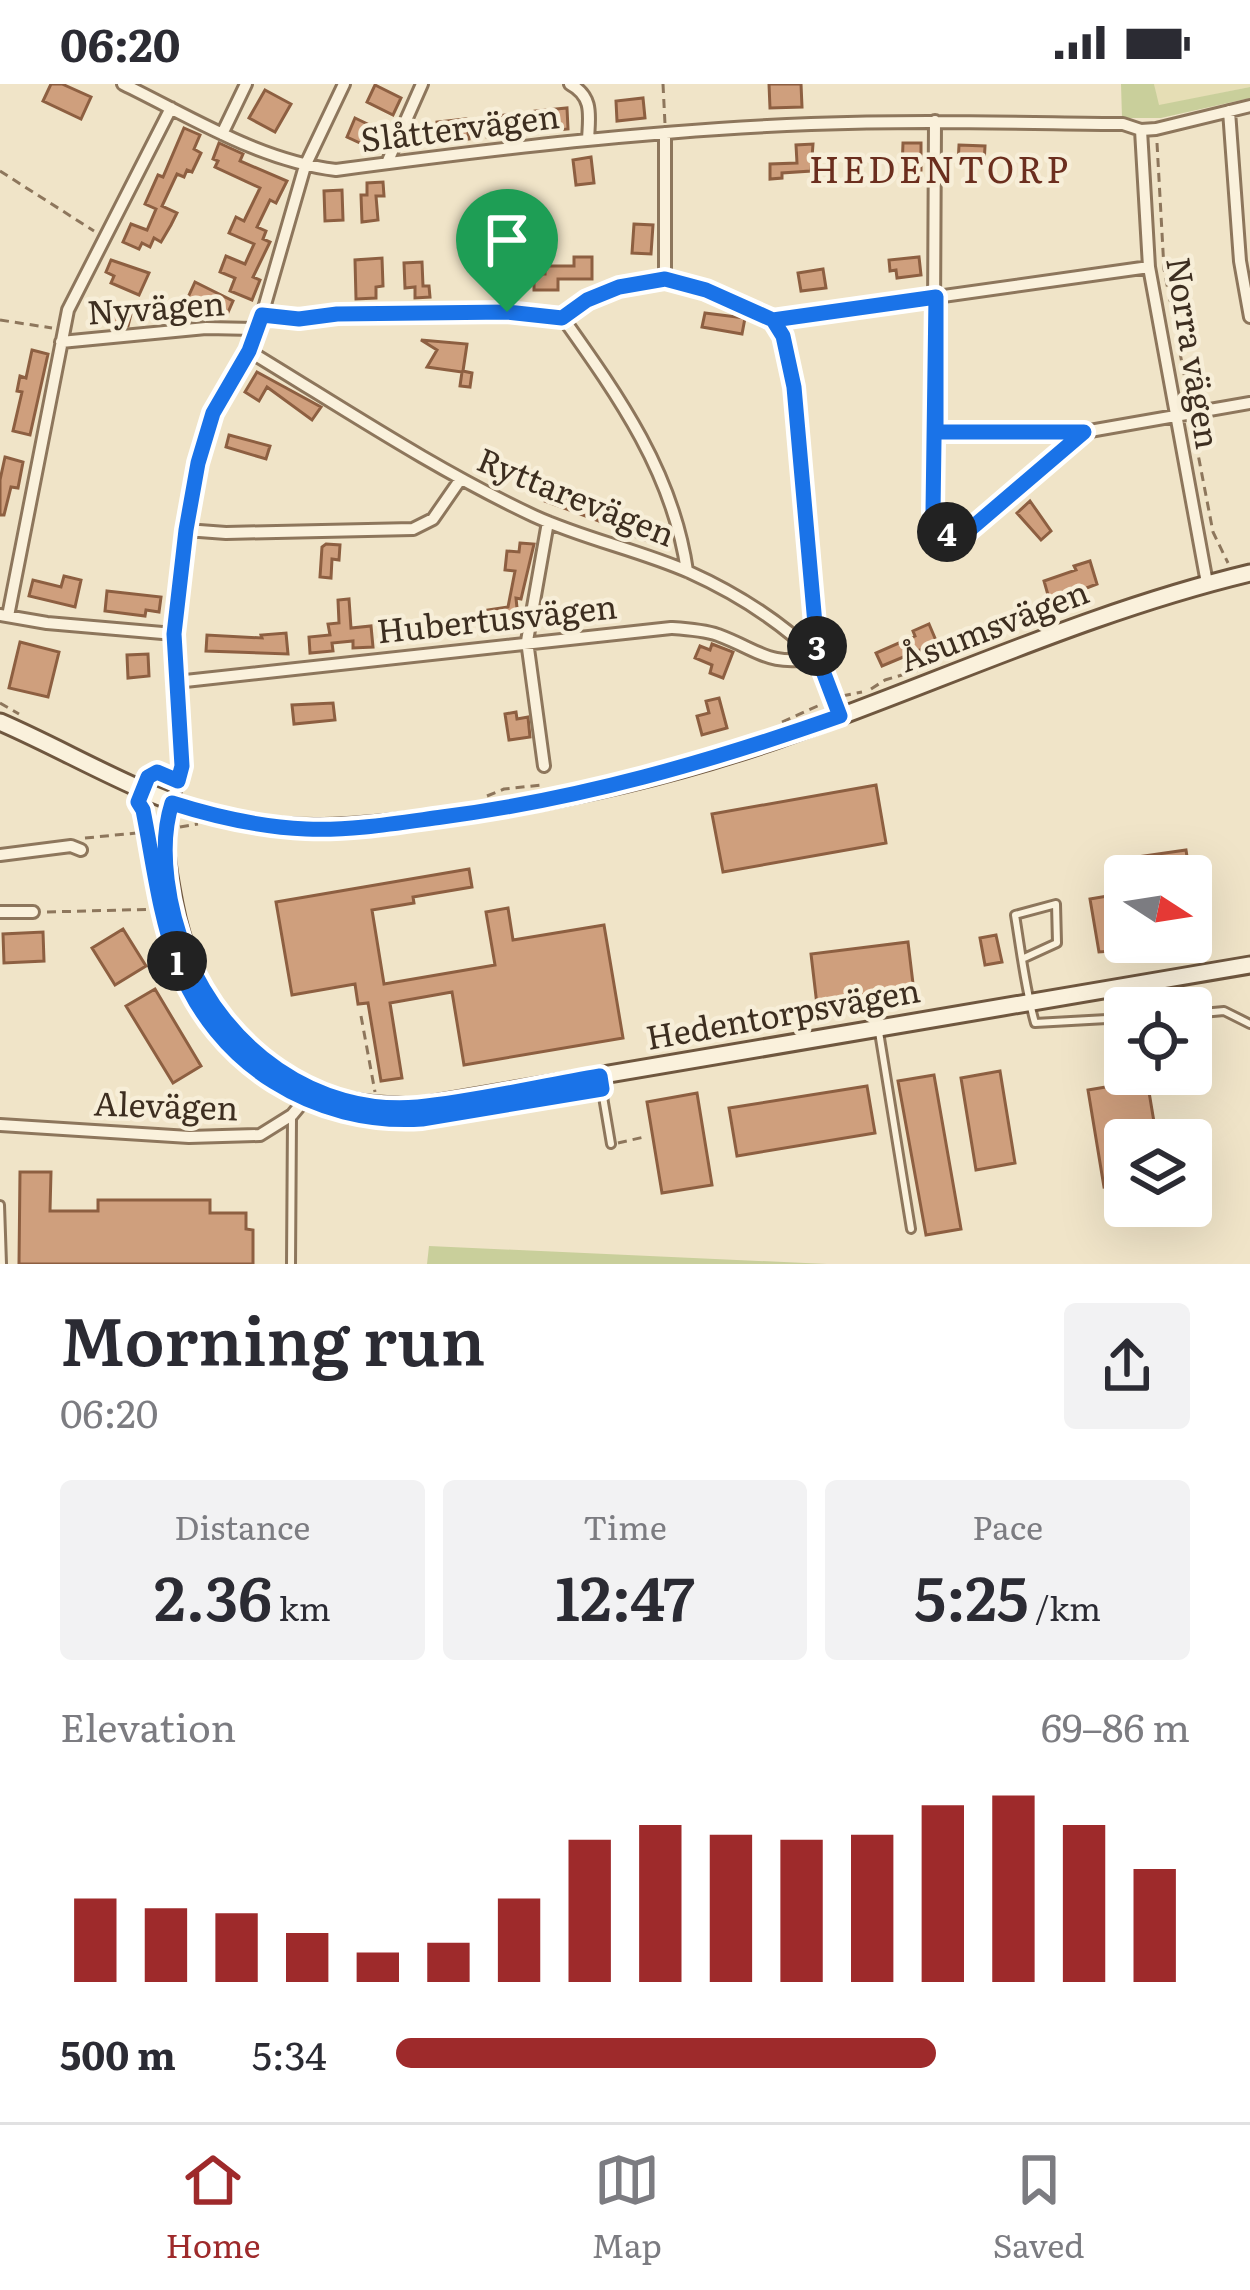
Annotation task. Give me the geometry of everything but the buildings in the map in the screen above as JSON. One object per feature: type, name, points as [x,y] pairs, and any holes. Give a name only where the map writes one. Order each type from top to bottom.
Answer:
[{"type":"street","points":[[222,134],[246,84]]},
{"type":"street","points":[[172,803],[182,766],[174,634],[198,463],[213,413],[249,351],[305,166],[344,84]]},
{"type":"street","points":[[387,163],[422,84]]},
{"type":"street","points":[[570,84],[585,94],[589,104],[588,140]]},
{"type":"street","name":"Slåttervägen","points":[[128,85],[222,134],[305,166],[336,170],[665,134],[935,121],[1123,124],[1142,130],[1250,106]]},
{"type":"street","points":[[171,108],[76,290],[62,336],[4,616],[174,634]]},
{"type":"street","points":[[1229,112],[1250,317]]},
{"type":"street","points":[[935,121],[933,512],[940,532],[967,532],[1084,432]]},
{"type":"street","name":"Norra vägen","points":[[1142,130],[1149,267],[1206,577]]},
{"type":"street","points":[[665,134],[665,279]]},
{"type":"street","points":[[687,571],[665,484],[647,443],[562,318],[587,300],[619,287],[665,279],[706,290],[773,320],[1149,267]]},
{"type":"street","name":"Nyvägen","points":[[262,315],[299,319],[337,314],[507,312],[562,318]]},
{"type":"street","points":[[773,320],[783,336],[794,387],[818,658],[840,716]]},
{"type":"street","name":"Nyvägen","points":[[62,336],[255,328]]},
{"type":"street","name":"Ryttarevägen","points":[[249,351],[460,480],[548,522],[687,571],[784,626],[818,658]]},
{"type":"street","points":[[936,432],[1084,432],[1250,403]]},
{"type":"street","points":[[186,530],[413,529],[433,519],[460,480]]},
{"type":"street","points":[[544,766],[527,641],[548,522]]},
{"type":"street","name":"Åsumsvägen","points":[[0,722],[172,803],[227,819],[308,829],[418,820],[549,800],[663,775],[840,716],[1206,577],[1244,567]]},
{"type":"street","name":"Hubertusvägen","points":[[176,682],[670,628],[716,634],[767,659],[818,658]]},
{"type":"street","name":"Hedentorpsvägen","points":[[172,803],[165,854],[182,944],[195,974],[234,1034],[268,1064],[312,1091],[378,1106],[415,1107],[1250,965]]},
{"type":"street","points":[[0,855],[71,846],[81,850]]},
{"type":"street","points":[[0,912],[33,912]]},
{"type":"street","name":"Alevägen","points":[[0,1125],[189,1137],[260,1136],[292,1115],[312,1091]]},
{"type":"lane","points":[[1022,959],[1057,943],[1056,904],[1015,915],[1022,959],[1029,1003],[1034,1023],[1104,1019]]},
{"type":"lane","points":[[1212,1012],[1224,1012],[1250,1024]]},
{"type":"lane","points":[[878,1028],[911,1229]]},
{"type":"lane","points":[[600,1076],[610,1144]]},
{"type":"lane","points":[[291,1264],[292,1115]]},
{"type":"lane","points":[[0,1205],[2,1264]]},
{"type":"path","points":[[663,84],[665,134]]},
{"type":"path","points":[[1156,129],[1164,269],[1213,532],[1228,565]]},
{"type":"path","points":[[0,171],[104,237]]},
{"type":"path","points":[[0,320],[62,336]]},
{"type":"path","points":[[1206,577],[1228,565],[1244,567]]},
{"type":"path","points":[[773,725],[833,698],[937,665]]},
{"type":"path","points":[[152,852],[138,802],[148,777],[157,772],[178,781]]},
{"type":"path","points":[[480,800],[508,790],[547,786]]},
{"type":"path","points":[[33,912],[163,909],[166,924]]},
{"type":"path","points":[[361,1016],[378,1106]]},
{"type":"path","points":[[610,1144],[644,1137]]},
{"type":"shaded area","points":[[1154,84],[1250,84],[1250,87],[1158,106]]},
{"type":"green space","points":[[1121,84],[1154,84],[1159,105],[1250,87],[1250,98],[1161,118],[1122,118]]},
{"type":"green space","points":[[429,1246],[827,1264],[427,1264]]},
{"type":"district","name":"HEDENTORP","points":[[940,170]]},
{"type":"route","points":[[507,312],[337,314],[299,319],[262,315],[249,351],[213,413],[198,463],[174,634],[182,766],[178,781],[157,772],[148,777],[138,802],[170,940],[190,992],[230,1046],[289,1092],[350,1115],[422,1119],[602,1089],[600,1076],[415,1107],[378,1106],[312,1091],[268,1064],[222,1019],[182,944],[165,854],[164,834],[172,803],[276,827],[345,828],[418,820],[549,800],[663,775],[840,716],[818,658],[794,387],[783,336],[773,320],[936,297],[936,432],[1084,432],[967,532],[940,532],[933,512],[936,297],[773,320],[706,290],[665,279],[619,287],[587,300],[562,318],[507,312]]}]
